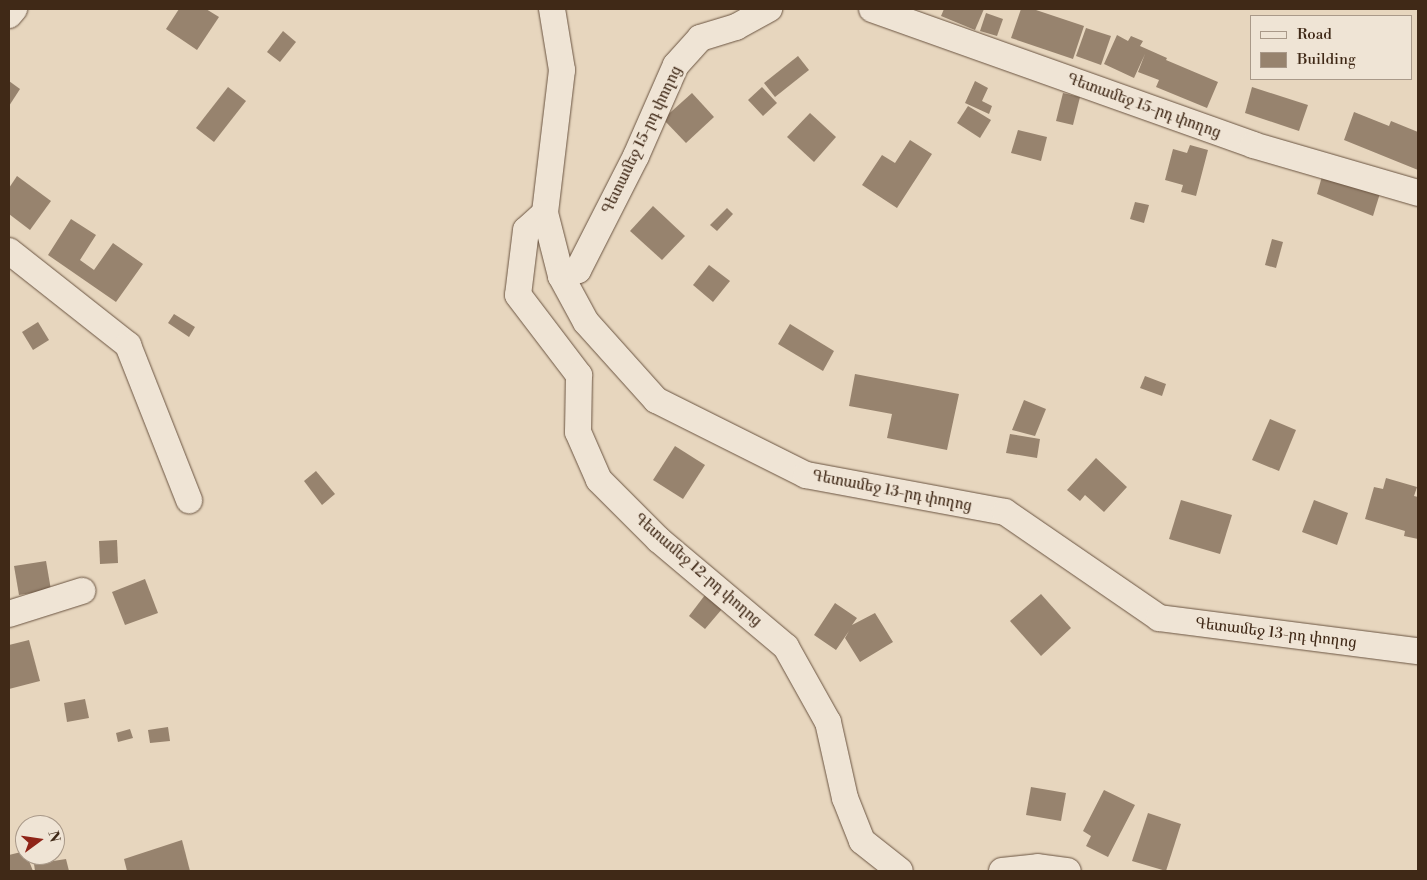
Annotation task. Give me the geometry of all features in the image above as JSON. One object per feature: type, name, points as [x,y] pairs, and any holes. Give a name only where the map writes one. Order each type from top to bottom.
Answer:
[{"type":"street","points":[[9,15],[14,9]]},
{"type":"street","name":"Գետամեջ 13-րդ փողոց","points":[[552,9],[562,70],[545,213],[561,276],[586,322],[656,400],[806,476],[1005,512],[1159,618],[1418,651]]},
{"type":"street","name":"Գետամեջ 15-րդ փողոց","points":[[561,276],[578,270],[636,156],[676,66],[700,38],[736,27],[769,9]]},
{"type":"street","name":"Գետամեջ 15-րդ փողոց","points":[[872,9],[1253,145],[1418,194]]},
{"type":"street","name":"Գետամեջ 12-րդ փողոց","points":[[545,213],[526,230],[518,295],[579,375],[578,432],[598,480],[659,540],[786,647],[828,722],[845,798],[862,841],[900,871]]},
{"type":"street","points":[[9,251],[128,345],[189,500]]},
{"type":"street","points":[[9,614],[82,591]]},
{"type":"street","points":[[1002,871],[1038,867],[1068,871]]},
{"type":"building","points":[[179,9],[206,9],[219,17],[197,50],[166,29]]},
{"type":"building","points":[[944,9],[984,9],[975,30],[941,16]]},
{"type":"building","points":[[1021,9],[1033,9],[1084,26],[1073,59],[1011,38]]},
{"type":"building","points":[[986,13],[1003,19],[997,36],[980,31]]},
{"type":"building","points":[[1086,28],[1111,36],[1101,65],[1076,56]]},
{"type":"building","points":[[283,31],[296,42],[280,62],[267,52]]},
{"type":"building","points":[[1117,35],[1128,41],[1131,36],[1143,41],[1140,46],[1167,58],[1166,60],[1218,82],[1207,108],[1156,87],[1159,80],[1138,72],[1145,54],[1134,78],[1104,64]]},
{"type":"building","points":[[798,56],[809,70],[775,97],[764,83]]},
{"type":"building","points":[[9,81],[20,89],[9,106]]},
{"type":"building","points":[[975,81],[988,88],[982,101],[992,106],[989,114],[965,103]]},
{"type":"building","points":[[228,87],[246,101],[214,142],[196,128]]},
{"type":"building","points":[[762,87],[777,103],[763,116],[748,100]]},
{"type":"building","points":[[1252,87],[1308,105],[1299,131],[1245,113]]},
{"type":"building","points":[[692,93],[714,117],[686,143],[663,119]]},
{"type":"building","points":[[1063,93],[1080,97],[1073,125],[1056,121]]},
{"type":"building","points":[[968,106],[991,120],[980,138],[957,123]]},
{"type":"building","points":[[1354,112],[1389,126],[1391,121],[1418,132],[1418,170],[1344,140]]},
{"type":"building","points":[[810,113],[836,137],[814,162],[787,137]]},
{"type":"building","points":[[1018,130],[1047,137],[1041,161],[1011,153]]},
{"type":"building","points":[[910,140],[932,154],[897,208],[862,185],[882,155],[895,163]]},
{"type":"building","points":[[1190,145],[1208,150],[1196,196],[1181,192],[1183,185],[1165,180],[1173,149],[1187,153]]},
{"type":"building","points":[[1323,173],[1381,190],[1373,216],[1317,194]]},
{"type":"building","points":[[17,176],[51,201],[30,230],[9,214],[9,188]]},
{"type":"building","points":[[1135,202],[1149,205],[1144,223],[1130,219]]},
{"type":"building","points":[[653,206],[685,236],[662,260],[630,231]]},
{"type":"building","points":[[727,208],[733,214],[717,231],[710,225]]},
{"type":"building","points":[[71,219],[96,235],[80,260],[94,270],[113,243],[143,264],[116,302],[48,255]]},
{"type":"building","points":[[1272,239],[1283,242],[1276,268],[1265,265]]},
{"type":"building","points":[[709,265],[730,281],[713,302],[693,285]]},
{"type":"building","points":[[174,314],[195,327],[189,337],[168,323]]},
{"type":"building","points":[[38,322],[49,340],[33,350],[22,332]]},
{"type":"building","points":[[790,324],[834,351],[823,371],[778,344]]},
{"type":"building","points":[[855,374],[959,394],[947,450],[887,438],[892,414],[849,406]]},
{"type":"building","points":[[1145,376],[1166,384],[1162,396],[1140,388]]},
{"type":"building","points":[[1024,400],[1046,409],[1035,436],[1012,430]]},
{"type":"building","points":[[1270,419],[1296,430],[1279,471],[1252,460]]},
{"type":"building","points":[[1010,434],[1040,439],[1037,458],[1006,453]]},
{"type":"building","points":[[675,446],[705,465],[683,499],[653,480]]},
{"type":"building","points":[[1096,458],[1127,487],[1104,512],[1085,495],[1080,501],[1067,490]]},
{"type":"building","points":[[316,471],[335,494],[322,505],[304,481]]},
{"type":"building","points":[[1386,478],[1417,487],[1414,496],[1418,497],[1418,539],[1404,536],[1405,531],[1365,519],[1374,487],[1383,489]]},
{"type":"building","points":[[1181,500],[1232,515],[1220,554],[1169,539]]},
{"type":"building","points":[[1314,500],[1348,513],[1337,545],[1302,532]]},
{"type":"building","points":[[117,540],[118,563],[100,564],[99,541]]},
{"type":"building","points":[[46,561],[51,590],[19,595],[14,566]]},
{"type":"building","points":[[145,579],[158,613],[125,625],[112,592]]},
{"type":"building","points":[[1041,594],[1071,628],[1041,656],[1010,621]]},
{"type":"building","points":[[705,595],[722,609],[705,629],[689,616]]},
{"type":"building","points":[[835,603],[857,618],[852,625],[875,613],[893,642],[860,662],[845,638],[849,631],[836,650],[814,635]]},
{"type":"building","points":[[29,640],[40,681],[9,689],[9,645]]},
{"type":"building","points":[[85,699],[89,718],[67,722],[64,703]]},
{"type":"building","points":[[168,727],[170,741],[150,743],[148,730]]},
{"type":"building","points":[[130,729],[133,738],[118,742],[116,733]]},
{"type":"building","points":[[1031,787],[1066,793],[1061,821],[1026,815]]},
{"type":"building","points":[[1104,790],[1135,805],[1108,857],[1086,846],[1091,836],[1083,831]]},
{"type":"building","points":[[1148,813],[1181,824],[1166,871],[1132,861]]},
{"type":"building","points":[[182,840],[190,871],[127,871],[124,859]]},
{"type":"building","points":[[15,854],[15,865],[31,865],[33,871],[9,871],[9,855]]},
{"type":"building","points":[[65,859],[69,871],[35,871],[34,865],[65,865]]}]
